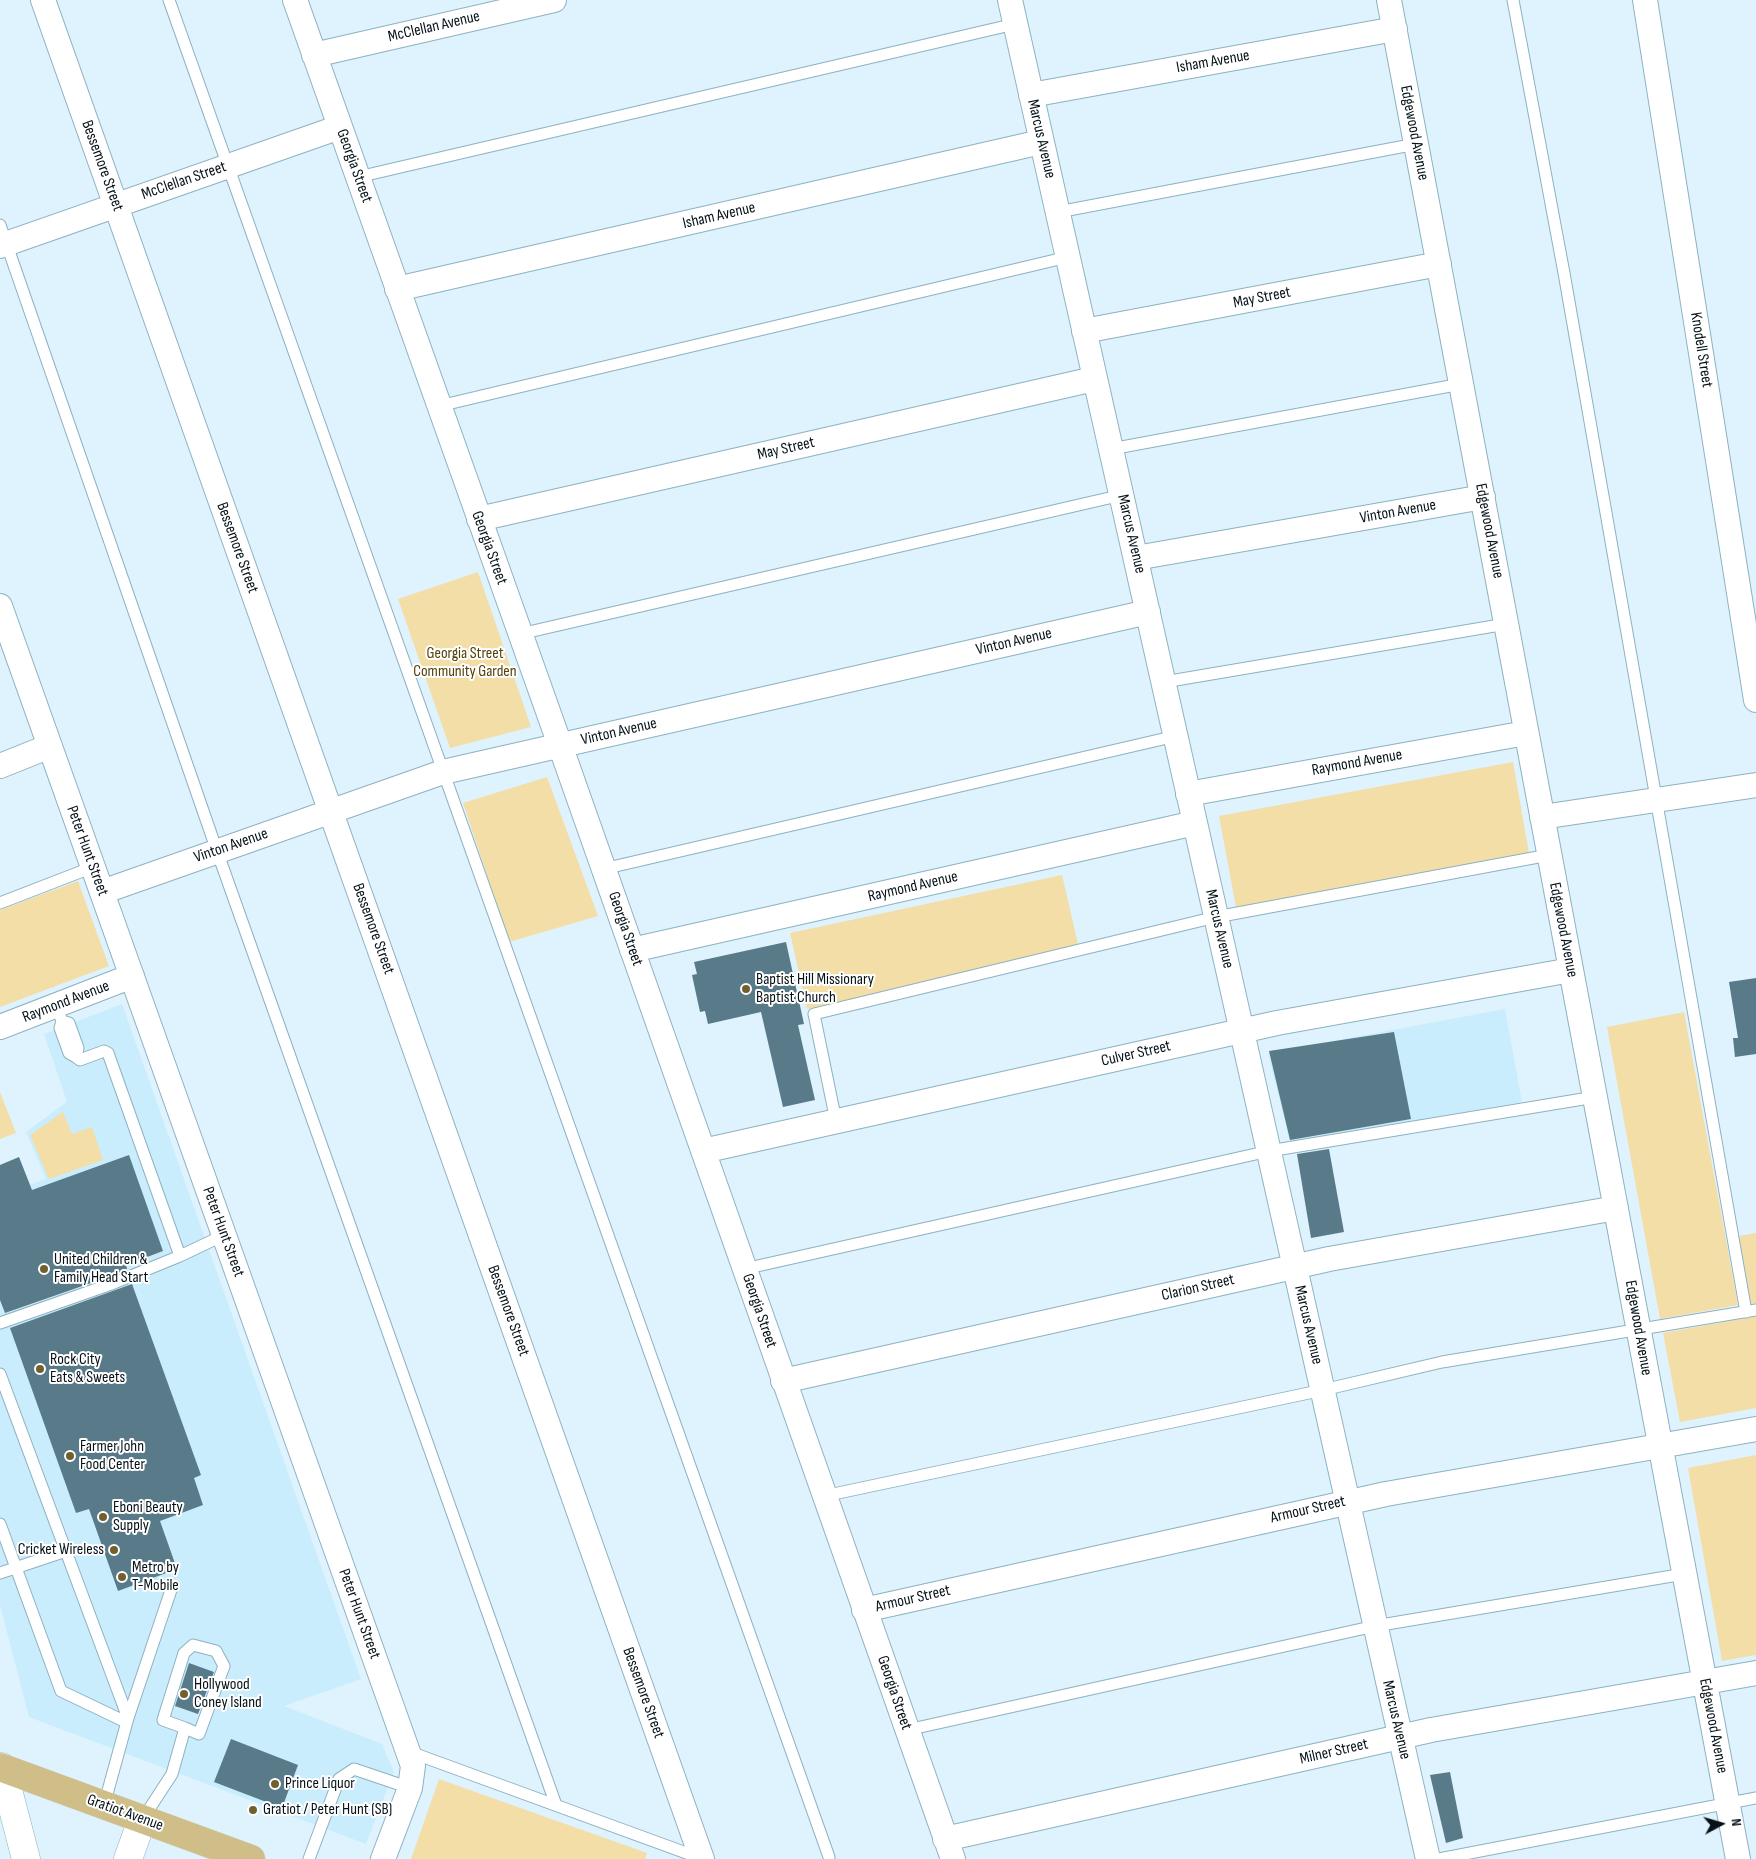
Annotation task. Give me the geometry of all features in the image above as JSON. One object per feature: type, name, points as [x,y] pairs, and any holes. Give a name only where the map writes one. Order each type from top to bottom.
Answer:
[{"type":"main road","name":"Gratiot Avenue","points":[[1,1767],[250,1859]]},
{"type":"main road","points":[[1,1767],[26,1859]]},
{"type":"main road","points":[[128,1859],[142,1820]]},
{"type":"street","name":"Bessemore Street","points":[[43,0],[702,1859]]},
{"type":"street","name":"Georgia Street","points":[[295,0],[604,869],[949,1849]]},
{"type":"street","name":"McClellan Avenue","points":[[314,55],[554,0]]},
{"type":"street","name":"Marcus Avenue","points":[[1010,0],[1428,1859]]},
{"type":"street","name":"Edgewood Avenue","points":[[1389,0],[1738,1859]]},
{"type":"street","name":"Knodell Street","points":[[1646,0],[1756,700]]},
{"type":"street","name":"Isham Avenue","points":[[1030,95],[1395,30]]},
{"type":"street","name":"McClellan Street","points":[[2,238],[115,204],[340,127]]},
{"type":"street","name":"Isham Avenue","points":[[397,290],[1042,142]]},
{"type":"street","name":"May Street","points":[[1084,331],[1439,264]]},
{"type":"street","name":"May Street","points":[[479,519],[1094,379]]},
{"type":"street","name":"Vinton Avenue","points":[[1136,558],[1483,497]]},
{"type":"street","name":"Peter Hunt Street","points":[[0,606],[5,637],[50,746],[413,1766],[410,1788],[384,1859]]},
{"type":"street","name":"Vinton Avenue","points":[[102,892],[443,772],[1148,612]]},
{"type":"street","name":"Raymond Avenue","points":[[1188,794],[1526,733]]},
{"type":"street","points":[[0,766],[50,746]]},
{"type":"street","points":[[1542,817],[1756,785]]},
{"type":"street","name":"Raymond Avenue","points":[[632,950],[1195,823]]},
{"type":"street","name":"Culver Street","points":[[703,1151],[1277,1023],[1571,970]]},
{"type":"street","name":"Raymond Avenue","points":[[0,1027],[59,1013],[132,976]]},
{"type":"street","name":"Clarion Street","points":[[783,1381],[1295,1267],[1616,1208]]},
{"type":"street","name":"Armour Street","points":[[864,1610],[1347,1502],[1756,1428]]},
{"type":"street","name":"Milner Street","points":[[949,1849],[1431,1730],[1756,1673]]},
{"type":"lane","points":[[170,0],[828,1857]]},
{"type":"lane","points":[[824,1496],[1322,1390],[1442,1362],[1638,1328],[1751,1311],[1655,800],[1565,282],[1513,0]]},
{"type":"lane","points":[[358,177],[1015,24]]},
{"type":"lane","points":[[1058,212],[1416,144]]},
{"type":"lane","points":[[2,238],[217,851],[556,1805]]},
{"type":"lane","points":[[439,406],[1068,257]]},
{"type":"lane","points":[[1111,449],[1461,384]]},
{"type":"lane","points":[[520,634],[1122,495]]},
{"type":"lane","points":[[1164,682],[1506,624]]},
{"type":"lane","points":[[604,869],[1176,736]]},
{"type":"lane","points":[[836,1121],[814,1014],[1216,917],[1549,855]]},
{"type":"lane","points":[[0,903],[93,867]]},
{"type":"lane","points":[[59,1013],[60,1028],[69,1053],[80,1060],[104,1051],[108,1053],[180,1256]]},
{"type":"lane","points":[[744,1269],[1269,1151],[1595,1097]]},
{"type":"lane","points":[[0,1323],[114,1283],[224,1236]]},
{"type":"lane","points":[[0,1374],[127,1720]]},
{"type":"lane","points":[[0,1524],[61,1691],[127,1720]]},
{"type":"lane","points":[[0,1574],[66,1551]]},
{"type":"lane","points":[[907,1730],[1375,1626],[1684,1574]]},
{"type":"lane","points":[[104,1805],[127,1720],[171,1590]]},
{"type":"lane","points":[[193,1645],[216,1651],[224,1666],[199,1734],[185,1728],[163,1720],[184,1653],[193,1645]]},
{"type":"lane","points":[[142,1820],[172,1774],[185,1728]]},
{"type":"lane","points":[[408,1752],[702,1859]]},
{"type":"lane","points":[[309,1859],[339,1779],[354,1769],[410,1788]]},
{"type":"lane","points":[[1439,1859],[1756,1798]]},
{"type":"shaded area","points":[[122,1004],[361,1679],[284,1706],[382,1744],[394,1772],[366,1844],[29,1717],[0,1605],[0,1195],[46,1179],[26,1132],[67,1102],[44,1034]]},
{"type":"shaded area","points":[[1505,1009],[1522,1102],[1290,1142],[1268,1053]]},
{"type":"green space","name":"Georgia Street Community Garden","points":[[478,572],[531,727],[450,748],[398,599]]},
{"type":"green space","points":[[1513,762],[1529,853],[1236,907],[1219,816]]},
{"type":"green space","points":[[547,777],[598,916],[509,942],[463,803]]},
{"type":"green space","points":[[1062,875],[1079,948],[807,1009],[790,933]]},
{"type":"green space","points":[[78,881],[109,966],[0,1007],[0,910]]},
{"type":"green space","points":[[1684,1012],[1738,1305],[1660,1319],[1607,1027]]},
{"type":"green space","points":[[0,1092],[16,1133],[0,1139]]},
{"type":"green space","points":[[63,1112],[72,1134],[92,1127],[103,1160],[49,1179],[30,1135]]},
{"type":"green space","points":[[1756,1233],[1756,1303],[1750,1304],[1739,1236]]},
{"type":"green space","points":[[1756,1316],[1756,1408],[1680,1422],[1663,1333]]},
{"type":"green space","points":[[1756,1455],[1756,1655],[1722,1661],[1688,1468]]},
{"type":"green space","points":[[439,1779],[647,1853],[645,1859],[411,1859]]},
{"type":"building","name":"Baptist Hill Missionary Baptist Church","points":[[786,942],[804,1024],[798,1025],[815,1100],[783,1107],[761,1012],[708,1024],[705,1011],[700,1012],[692,975],[697,974],[694,962]]},
{"type":"building","points":[[1756,978],[1756,1054],[1735,1057],[1733,1038],[1738,1038],[1729,982]]},
{"type":"building","points":[[1394,1032],[1411,1119],[1290,1140],[1269,1051]]},
{"type":"building","points":[[1329,1149],[1344,1232],[1311,1238],[1297,1154]]},
{"type":"building","points":[[129,1155],[163,1251],[126,1265],[127,1269],[111,1276],[5,1313],[0,1300],[0,1165],[19,1157],[32,1190]]},
{"type":"building","points":[[132,1284],[201,1475],[194,1478],[203,1505],[160,1521],[177,1569],[118,1591],[89,1509],[76,1513],[10,1328]]},
{"type":"building","points":[[189,1663],[214,1672],[198,1714],[175,1706]]},
{"type":"building","points":[[231,1739],[298,1765],[282,1808],[214,1782]]},
{"type":"building","points":[[1450,1772],[1463,1838],[1446,1843],[1430,1775]]},
{"type":"place","name":"Baptist Hill Missionary Baptist Church","points":[[746,989]]},
{"type":"place","name":"United Children & Family Head Start","points":[[44,1269]]},
{"type":"place","name":"Rock City Eats & Sweets","points":[[40,1369]]},
{"type":"place","name":"Farmer John Food Center","points":[[70,1456]]},
{"type":"place","name":"Eboni Beauty Supply","points":[[103,1517]]},
{"type":"place","name":"Cricket Wireless","points":[[114,1550]]},
{"type":"place","name":"Metro by T-Mobile","points":[[122,1577]]},
{"type":"place","name":"Hollywood Coney Island","points":[[184,1694]]},
{"type":"place","name":"Prince Liquor","points":[[275,1784]]},
{"type":"place","name":"Gratiot / Peter Hunt (SB)","points":[[253,1810]]}]
